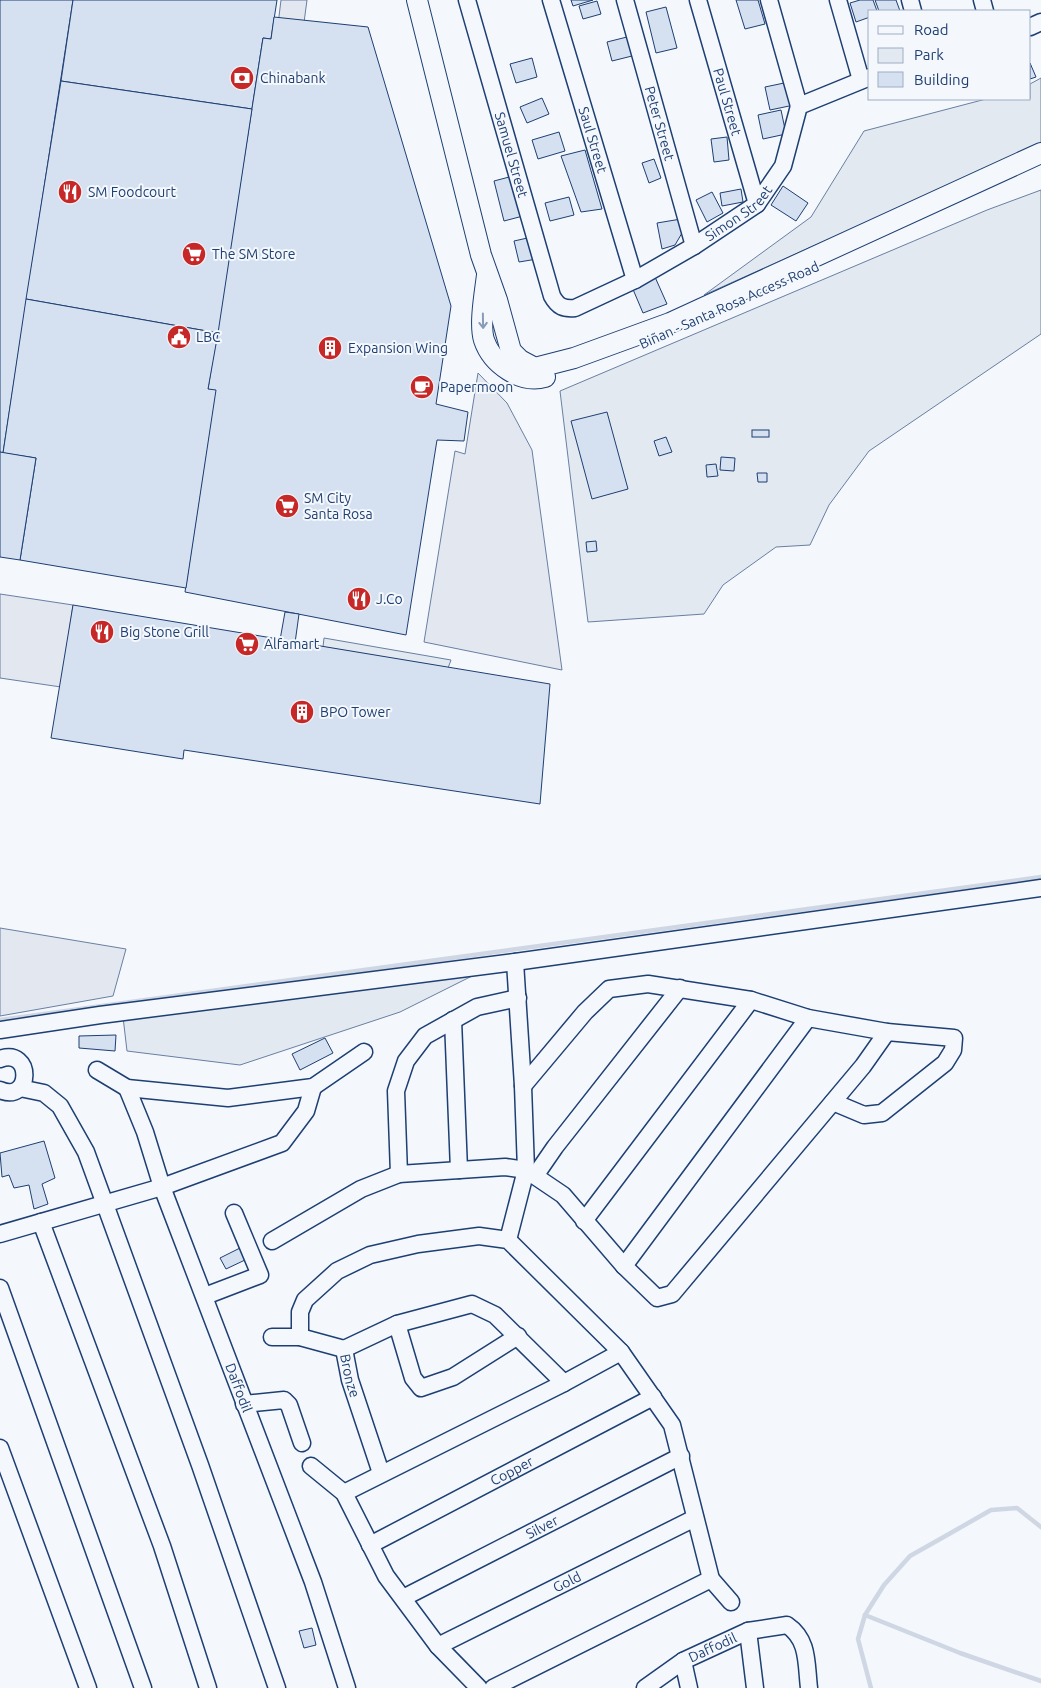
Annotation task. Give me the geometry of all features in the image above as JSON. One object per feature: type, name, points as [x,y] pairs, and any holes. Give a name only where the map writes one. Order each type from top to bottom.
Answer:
[{"type":"main road","name":"Biñan - Santa Rosa Access Road","points":[[416,0],[487,273],[483,306],[484,340],[494,358],[512,373],[535,380],[677,331],[793,272],[1041,153]]},
{"type":"main road","name":"Biñan - Santa Rosa Access Road","points":[[793,272],[1041,164]]},
{"type":"street","name":"Samuel Street","points":[[467,0],[552,296],[561,307]]},
{"type":"street","name":"Saul Street","points":[[550,0],[635,280]]},
{"type":"street","name":"Peter Street","points":[[625,0],[694,246]]},
{"type":"street","name":"Paul Street","points":[[698,0],[757,204]]},
{"type":"street","points":[[769,0],[799,106],[865,79],[838,0]]},
{"type":"street","name":"Simon Street","points":[[561,307],[575,308],[635,280],[694,246],[757,204],[783,166],[799,106]]},
{"type":"street","points":[[0,1030],[515,962],[1041,888]]},
{"type":"street","points":[[508,1240],[531,1173],[515,962]]},
{"type":"street","points":[[524,1086],[585,1012],[610,989],[648,984],[750,1000],[808,1018],[887,1032],[929,1034],[954,1038],[956,1040],[953,1050],[945,1063],[882,1112],[864,1115],[833,1102]]},
{"type":"street","points":[[531,1173],[555,1147],[680,988]]},
{"type":"street","points":[[399,1174],[396,1090],[406,1061],[425,1036],[453,1020],[477,1007],[518,998]]},
{"type":"street","points":[[584,1221],[750,1000]]},
{"type":"street","points":[[624,1266],[808,1018]]},
{"type":"street","points":[[453,1020],[459,1170]]},
{"type":"street","points":[[272,1241],[361,1189],[399,1174],[505,1167],[531,1173],[563,1195],[624,1266],[658,1298],[672,1294],[863,1066],[887,1032]]},
{"type":"street","points":[[97,1070],[127,1088],[228,1098],[313,1087],[364,1052]]},
{"type":"street","points":[[0,1059],[15,1059],[23,1067],[25,1078],[20,1088]]},
{"type":"street","points":[[0,1234],[162,1187],[282,1143],[306,1111],[313,1087]]},
{"type":"street","points":[[0,1090],[9,1092],[20,1088],[44,1093],[60,1106],[86,1152],[103,1204],[200,1465],[278,1688]]},
{"type":"street","name":"Daffodil","points":[[127,1088],[145,1132],[162,1187],[313,1582],[347,1688]]},
{"type":"street","points":[[205,1296],[260,1275],[234,1213]]},
{"type":"street","points":[[41,1222],[162,1546],[208,1688]]},
{"type":"street","points":[[300,1337],[300,1312],[304,1300],[337,1271],[370,1255],[418,1244],[479,1236],[508,1240],[621,1352],[672,1425],[682,1456],[695,1518],[711,1579],[731,1602]]},
{"type":"street","points":[[0,1288],[143,1688]]},
{"type":"street","points":[[344,1350],[397,1324],[472,1304],[495,1315],[564,1383]]},
{"type":"street","points":[[397,1324],[413,1378],[421,1388],[454,1377],[518,1336]]},
{"type":"street","name":"Bronze","points":[[272,1338],[300,1337],[344,1350],[350,1380],[381,1473]]},
{"type":"street","points":[[344,1493],[564,1383],[621,1352]]},
{"type":"street","name":"Copper","points":[[370,1545],[653,1397]]},
{"type":"street","points":[[244,1404],[284,1400],[289,1405],[302,1443]]},
{"type":"street","points":[[0,1448],[88,1688]]},
{"type":"street","name":"Silver","points":[[403,1598],[682,1456]]},
{"type":"street","points":[[310,1466],[344,1493],[386,1576],[438,1646],[479,1688]]},
{"type":"street","name":"Gold","points":[[438,1646],[695,1518]]},
{"type":"street","points":[[493,1688],[711,1579]]},
{"type":"street","name":"Daffodil","points":[[644,1688],[683,1662],[748,1631],[787,1625],[798,1632],[804,1644],[809,1688]]},
{"type":"street","points":[[748,1631],[755,1688]]},
{"type":"street","points":[[683,1662],[689,1688]]},
{"type":"green space","points":[[1041,78],[1041,144],[704,295],[811,217],[864,131],[982,100],[1031,100],[1031,83]]},
{"type":"green space","points":[[1041,190],[1041,334],[869,451],[829,505],[810,545],[776,547],[723,585],[704,614],[588,622],[560,391],[987,210]]},
{"type":"green space","points":[[324,638],[451,660],[448,668],[323,647]]},
{"type":"green space","points":[[488,968],[400,1012],[240,1065],[127,1051],[123,1017]]},
{"type":"shaded area","points":[[281,0],[307,0],[301,45],[276,41]]},
{"type":"shaded area","points":[[478,373],[507,403],[532,450],[562,670],[424,642],[455,451],[465,454]]},
{"type":"shaded area","points":[[0,594],[73,605],[61,687],[0,678]]},
{"type":"shaded area","points":[[0,928],[126,949],[113,996],[0,1016]]},
{"type":"building","points":[[0,0],[73,0],[3,453],[0,452]]},
{"type":"building","points":[[73,0],[277,0],[271,39],[263,38],[252,109],[61,81]]},
{"type":"building","points":[[571,0],[593,0],[573,6]]},
{"type":"building","points":[[736,0],[758,0],[765,24],[745,29]]},
{"type":"building","points":[[860,0],[873,0],[877,10],[868,10],[868,18],[856,22],[850,3]]},
{"type":"building","points":[[875,0],[896,0],[900,10],[879,10]]},
{"type":"building","points":[[597,1],[601,14],[583,19],[579,6]]},
{"type":"building","points":[[666,7],[677,48],[656,53],[646,12]]},
{"type":"building","name":"Expansion Wing","points":[[274,17],[368,27],[451,306],[436,404],[468,412],[464,441],[437,440],[406,635],[185,592],[215,392],[208,389],[263,38],[271,39]]},
{"type":"building","points":[[627,37],[632,56],[612,61],[607,42]]},
{"type":"building","points":[[532,58],[537,77],[516,83],[510,64]]},
{"type":"building","points":[[1031,65],[1036,77],[1031,79]]},
{"type":"building","points":[[61,81],[252,109],[218,333],[26,299]]},
{"type":"building","points":[[789,82],[794,105],[770,110],[765,87]]},
{"type":"building","points":[[542,98],[549,114],[527,123],[520,107]]},
{"type":"building","points":[[781,110],[786,134],[763,139],[758,115]]},
{"type":"building","points":[[559,132],[565,151],[538,159],[532,140]]},
{"type":"building","points":[[727,137],[729,160],[714,162],[711,139]]},
{"type":"building","points":[[585,150],[602,209],[581,212],[561,156]]},
{"type":"building","points":[[654,159],[661,178],[649,183],[642,163]]},
{"type":"building","points":[[513,176],[523,216],[504,221],[494,181]]},
{"type":"building","points":[[783,186],[808,203],[796,221],[771,205]]},
{"type":"building","points":[[741,189],[743,202],[722,206],[720,193]]},
{"type":"building","points":[[712,192],[723,213],[707,222],[696,200]]},
{"type":"building","points":[[569,197],[574,215],[550,221],[545,203]]},
{"type":"building","points":[[681,219],[682,233],[675,245],[662,249],[657,223]]},
{"type":"building","points":[[532,237],[537,259],[519,262],[514,241]]},
{"type":"building","points":[[655,277],[667,304],[643,313],[632,287]]},
{"type":"building","points":[[26,299],[218,333],[208,389],[216,390],[186,588],[20,560],[36,458],[3,453]]},
{"type":"building","points":[[607,412],[628,489],[592,499],[571,421]]},
{"type":"building","points":[[752,430],[769,430],[769,437],[752,437]]},
{"type":"building","points":[[666,437],[672,452],[659,456],[654,441]]},
{"type":"building","points":[[0,452],[36,458],[20,560],[0,557]]},
{"type":"building","points":[[721,457],[735,458],[734,471],[720,470]]},
{"type":"building","points":[[716,464],[718,476],[707,477],[706,465]]},
{"type":"building","points":[[757,473],[767,473],[767,482],[758,482]]},
{"type":"building","points":[[596,541],[597,551],[587,552],[586,542]]},
{"type":"building","name":"BPO Tower","points":[[73,605],[550,684],[540,804],[184,750],[183,759],[51,738]]},
{"type":"building","points":[[285,612],[299,614],[295,643],[280,640]]},
{"type":"building","points":[[116,1035],[115,1051],[79,1048],[79,1036]]},
{"type":"building","points":[[325,1038],[333,1053],[300,1070],[292,1054]]},
{"type":"building","points":[[44,1141],[55,1178],[42,1184],[48,1204],[34,1209],[29,1185],[14,1188],[9,1175],[2,1177],[0,1153]]},
{"type":"building","points":[[240,1248],[245,1260],[226,1269],[220,1258]]},
{"type":"building","points":[[312,1628],[316,1645],[304,1648],[299,1631]]},
{"type":"waterway","points":[[0,1020],[1041,877]]},
{"type":"waterway","points":[[871,1688],[858,1639],[865,1615],[884,1585],[910,1556],[991,1510],[1017,1508],[1041,1527]]},
{"type":"waterway","points":[[865,1615],[960,1653],[1041,1681]]},
{"type":"place","name":"Chinabank","points":[[242,78]]},
{"type":"place","name":"SM Foodcourt","points":[[70,192]]},
{"type":"place","name":"The SM Store","points":[[194,254]]},
{"type":"place","name":"LBC","points":[[179,337]]},
{"type":"place","name":"Expansion Wing","points":[[330,348]]},
{"type":"place","name":"Papermoon","points":[[422,387]]},
{"type":"place","name":"SM City Santa Rosa","points":[[287,506]]},
{"type":"place","name":"J.Co","points":[[359,599]]},
{"type":"place","name":"Big Stone Grill","points":[[102,632]]},
{"type":"place","name":"Alfamart","points":[[247,644]]},
{"type":"place","name":"BPO Tower","points":[[302,712]]}]
